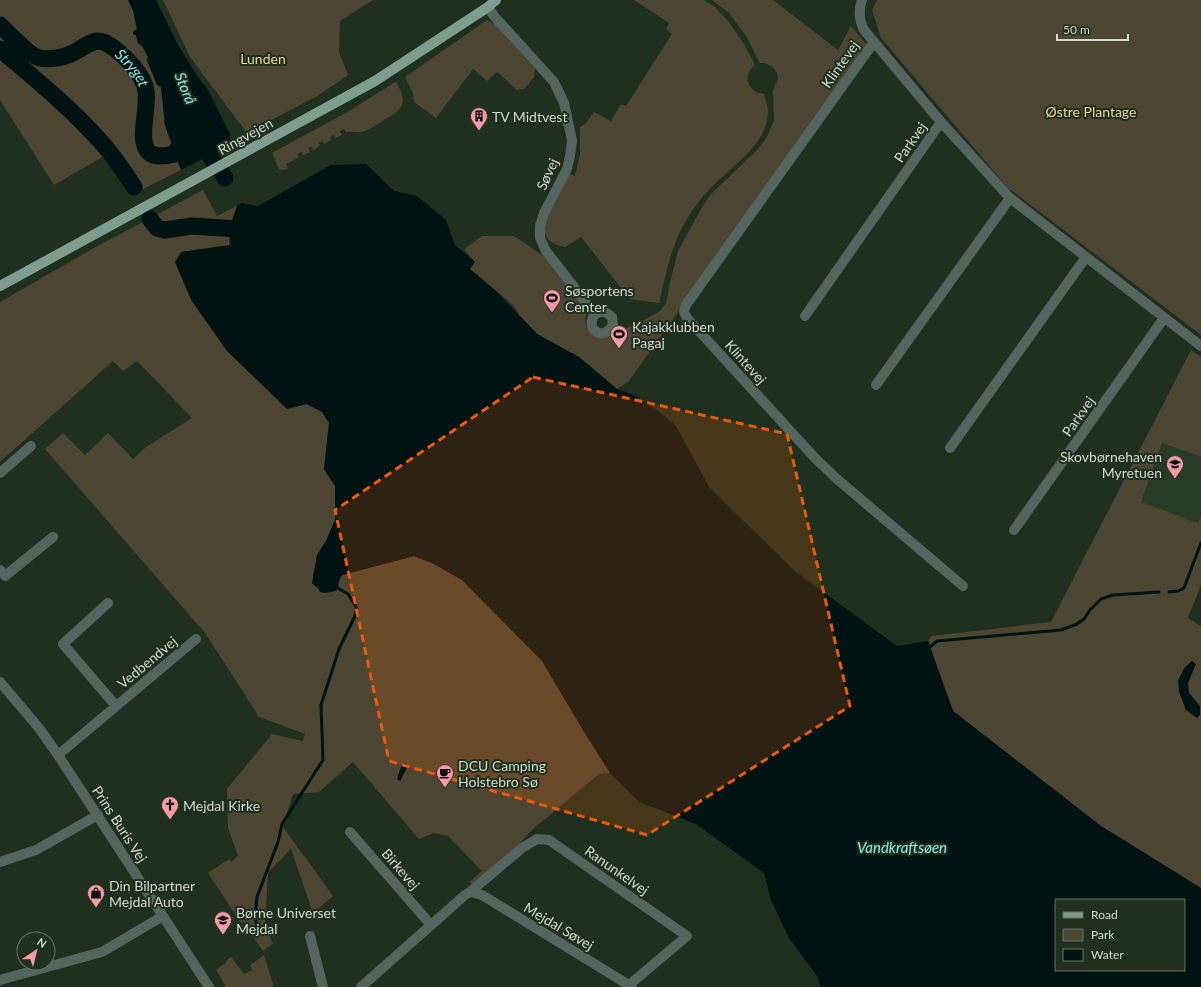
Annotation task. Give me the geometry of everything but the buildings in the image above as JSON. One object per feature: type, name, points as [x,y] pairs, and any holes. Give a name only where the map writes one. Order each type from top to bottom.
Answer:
[{"type":"main road","name":"Ringvejen","points":[[0,286],[374,81],[492,3]]},
{"type":"street","name":"Parkvej","points":[[862,0],[859,12],[860,21],[864,30],[941,122],[1010,198],[1201,346]]},
{"type":"street","name":"Søvej","points":[[492,3],[492,14],[554,82],[564,103],[572,140],[570,156],[567,169],[544,213],[540,226],[540,238],[546,251],[595,314]]},
{"type":"street","name":"Klintevej","points":[[874,42],[686,305],[684,312],[687,318],[815,458],[837,479],[963,586]]},
{"type":"street","name":"Parkvej","points":[[805,316],[941,122]]},
{"type":"street","points":[[876,385],[1010,198]]},
{"type":"street","points":[[950,448],[1086,257]]},
{"type":"street","name":"Parkvej","points":[[1014,530],[1164,318]]},
{"type":"street","points":[[0,473],[31,446]]},
{"type":"street","points":[[0,570],[5,576],[54,537]]},
{"type":"street","name":"Vedbendvej","points":[[108,603],[63,644],[116,706]]},
{"type":"street","name":"Vedbendvej","points":[[58,754],[196,639]]},
{"type":"street","name":"Prins Buris Vej","points":[[0,682],[39,728],[58,754],[209,987]]},
{"type":"street","points":[[0,862],[36,850],[98,815]]},
{"type":"street","name":"Birkevej","points":[[350,832],[431,925]]},
{"type":"street","name":"Ranunkelvej","points":[[470,892],[522,848],[537,839],[549,840],[687,936],[630,986]]},
{"type":"street","points":[[361,987],[470,892]]},
{"type":"street","name":"Mejdal Søvej","points":[[470,892],[482,895],[630,986]]},
{"type":"street","points":[[0,980],[102,952],[163,916]]},
{"type":"street","points":[[310,936],[323,987]]},
{"type":"highlighted area","points":[[533,377],[787,434],[850,706],[647,835],[389,761],[335,510]]},
{"type":"shaded area","name":"Skovbørnehaven Myretuen","points":[[1162,443],[1201,457],[1201,516],[1198,523],[1141,502]]},
{"type":"green space","points":[[0,0],[128,0],[133,10],[137,30],[133,32],[136,35],[138,43],[142,46],[148,57],[147,60],[157,85],[161,87],[165,125],[181,170],[133,194],[106,155],[54,185],[0,100]]},
{"type":"green space","name":"Lunden","points":[[163,0],[373,0],[340,21],[339,52],[348,75],[319,95],[247,133],[190,57]]},
{"type":"green space","points":[[634,0],[704,0],[715,7],[729,22],[744,44],[755,65],[749,73],[748,82],[750,87],[758,93],[764,94],[768,109],[767,122],[756,144],[703,196],[681,229],[673,249],[659,303],[630,299],[581,237],[565,247],[550,241],[547,238],[545,230],[546,219],[568,173],[575,176],[580,154],[580,127],[585,124],[594,112],[611,121],[621,104],[626,106],[672,34],[666,29],[669,23]]},
{"type":"green space","points":[[712,0],[773,0],[838,50],[851,26],[867,45],[629,381],[617,389],[579,357],[537,334],[520,316],[514,306],[469,268],[475,262],[464,249],[482,236],[514,236],[544,256],[588,311],[585,322],[591,333],[627,328],[660,311],[666,303],[678,251],[702,207],[711,194],[757,150],[767,137],[774,120],[773,90],[778,80],[777,73],[771,65],[760,63],[746,36],[729,13]]},
{"type":"green space","name":"Østre Plantage","points":[[877,0],[1201,0],[1201,335],[1007,187],[881,38],[872,10]]},
{"type":"green space","points":[[487,20],[495,24],[535,69],[534,77],[524,89],[517,90],[497,72],[487,81],[473,69],[436,118],[414,102],[413,93],[405,77]]},
{"type":"green space","points":[[395,82],[400,90],[403,101],[396,113],[365,131],[346,132],[344,129],[340,131],[342,135],[335,138],[334,135],[330,137],[331,140],[324,144],[322,141],[319,143],[320,146],[313,150],[312,147],[308,148],[310,152],[303,155],[301,152],[297,154],[299,157],[286,164],[288,169],[279,169],[272,153],[351,110]]},
{"type":"green space","points":[[203,190],[217,216],[237,206],[229,229],[229,245],[181,252],[307,404],[322,412],[329,423],[324,469],[335,486],[335,520],[326,541],[317,555],[312,584],[318,588],[339,587],[338,581],[342,575],[414,556],[434,564],[462,580],[542,661],[610,773],[599,774],[533,829],[506,858],[474,885],[469,882],[482,871],[448,836],[434,833],[419,839],[353,762],[319,792],[293,794],[283,827],[333,896],[313,913],[291,849],[268,872],[265,924],[273,944],[263,951],[242,920],[243,926],[208,873],[229,859],[231,862],[238,856],[228,828],[227,789],[272,734],[303,741],[305,734],[257,716],[256,712],[205,633],[45,449],[63,433],[85,455],[108,433],[133,459],[146,447],[192,418],[137,361],[123,371],[113,361],[0,462],[0,302],[92,249]]},
{"type":"green space","points":[[1191,350],[1201,357],[1201,457],[1162,443],[1141,502],[1198,523],[1201,516],[1201,585],[1188,618],[1201,626],[1201,888],[1101,826],[953,711],[928,641],[932,636],[1051,622]]},
{"type":"green space","points":[[264,955],[274,987],[226,987],[216,970],[226,963],[226,961],[231,957],[244,974],[252,970],[250,965]]},
{"type":"water","points":[[128,0],[156,0],[177,43],[198,77],[207,88],[230,134],[229,145],[181,170],[165,125],[161,87],[157,85],[147,60],[148,57],[142,46],[138,43],[136,35],[133,34],[133,32],[137,29],[133,10]]},
{"type":"water","name":"Vandkraftsøen","points":[[366,164],[394,191],[417,196],[446,220],[455,245],[475,262],[470,269],[497,292],[537,334],[579,357],[617,389],[632,394],[656,409],[676,426],[709,487],[796,572],[897,646],[928,641],[953,711],[1101,826],[1201,888],[1201,987],[820,987],[818,977],[789,938],[771,900],[764,873],[696,824],[639,802],[610,773],[542,661],[462,580],[434,564],[414,556],[342,575],[336,591],[325,593],[320,592],[312,583],[317,555],[326,541],[335,520],[335,486],[324,469],[329,423],[322,412],[307,404],[287,409],[227,351],[191,300],[175,262],[181,252],[231,245],[229,229],[237,206],[242,203],[258,206],[331,165]]},
{"type":"water","points":[[1192,661],[1196,664],[1188,683],[1189,693],[1200,706],[1200,715],[1197,718],[1186,710],[1179,692],[1178,680],[1185,667]]},
{"type":"water","points":[[404,763],[408,766],[400,781],[397,779],[402,764]]},
{"type":"pier","points":[[231,145],[230,147],[180,172]]},
{"type":"waterway","name":"Stryget","points":[[0,25],[31,54],[40,58],[50,59],[65,56],[89,43],[97,41],[106,43],[121,54],[132,65],[143,80],[146,91],[144,136],[145,146],[150,153],[159,156],[174,154],[187,136]]},
{"type":"waterway","name":"Stryget","points":[[0,49],[52,94],[89,129],[115,158],[134,187]]},
{"type":"waterway","name":"Storå","points":[[203,135],[210,156],[225,178]]},
{"type":"waterway","points":[[150,219],[157,228],[165,230],[192,226],[252,230]]},
{"type":"waterway","points":[[1169,592],[1178,591],[1184,588],[1201,543]]},
{"type":"waterway","points":[[257,927],[255,917],[257,897],[278,842],[282,824],[323,760],[321,705],[339,649],[355,616],[357,608],[348,594],[338,588]]},
{"type":"waterway","points":[[930,647],[937,641],[1061,630],[1077,624],[1084,619],[1090,610],[1101,599],[1113,595],[1159,592]]},
{"type":"place","name":"TV Midtvest","points":[[479,131]]},
{"type":"place","name":"Søsportens Center","points":[[552,313]]},
{"type":"place","name":"Kajakklubben Pagaj","points":[[619,349]]},
{"type":"place","name":"Skovbørnehaven Myretuen","points":[[1175,479]]},
{"type":"place","name":"DCU Camping Holstebro Sø","points":[[445,788]]},
{"type":"place","name":"Mejdal Kirke","points":[[170,820]]},
{"type":"place","name":"Din Bilpartner Mejdal Auto","points":[[96,908]]},
{"type":"place","name":"Børne Universet Mejdal","points":[[223,935]]}]
